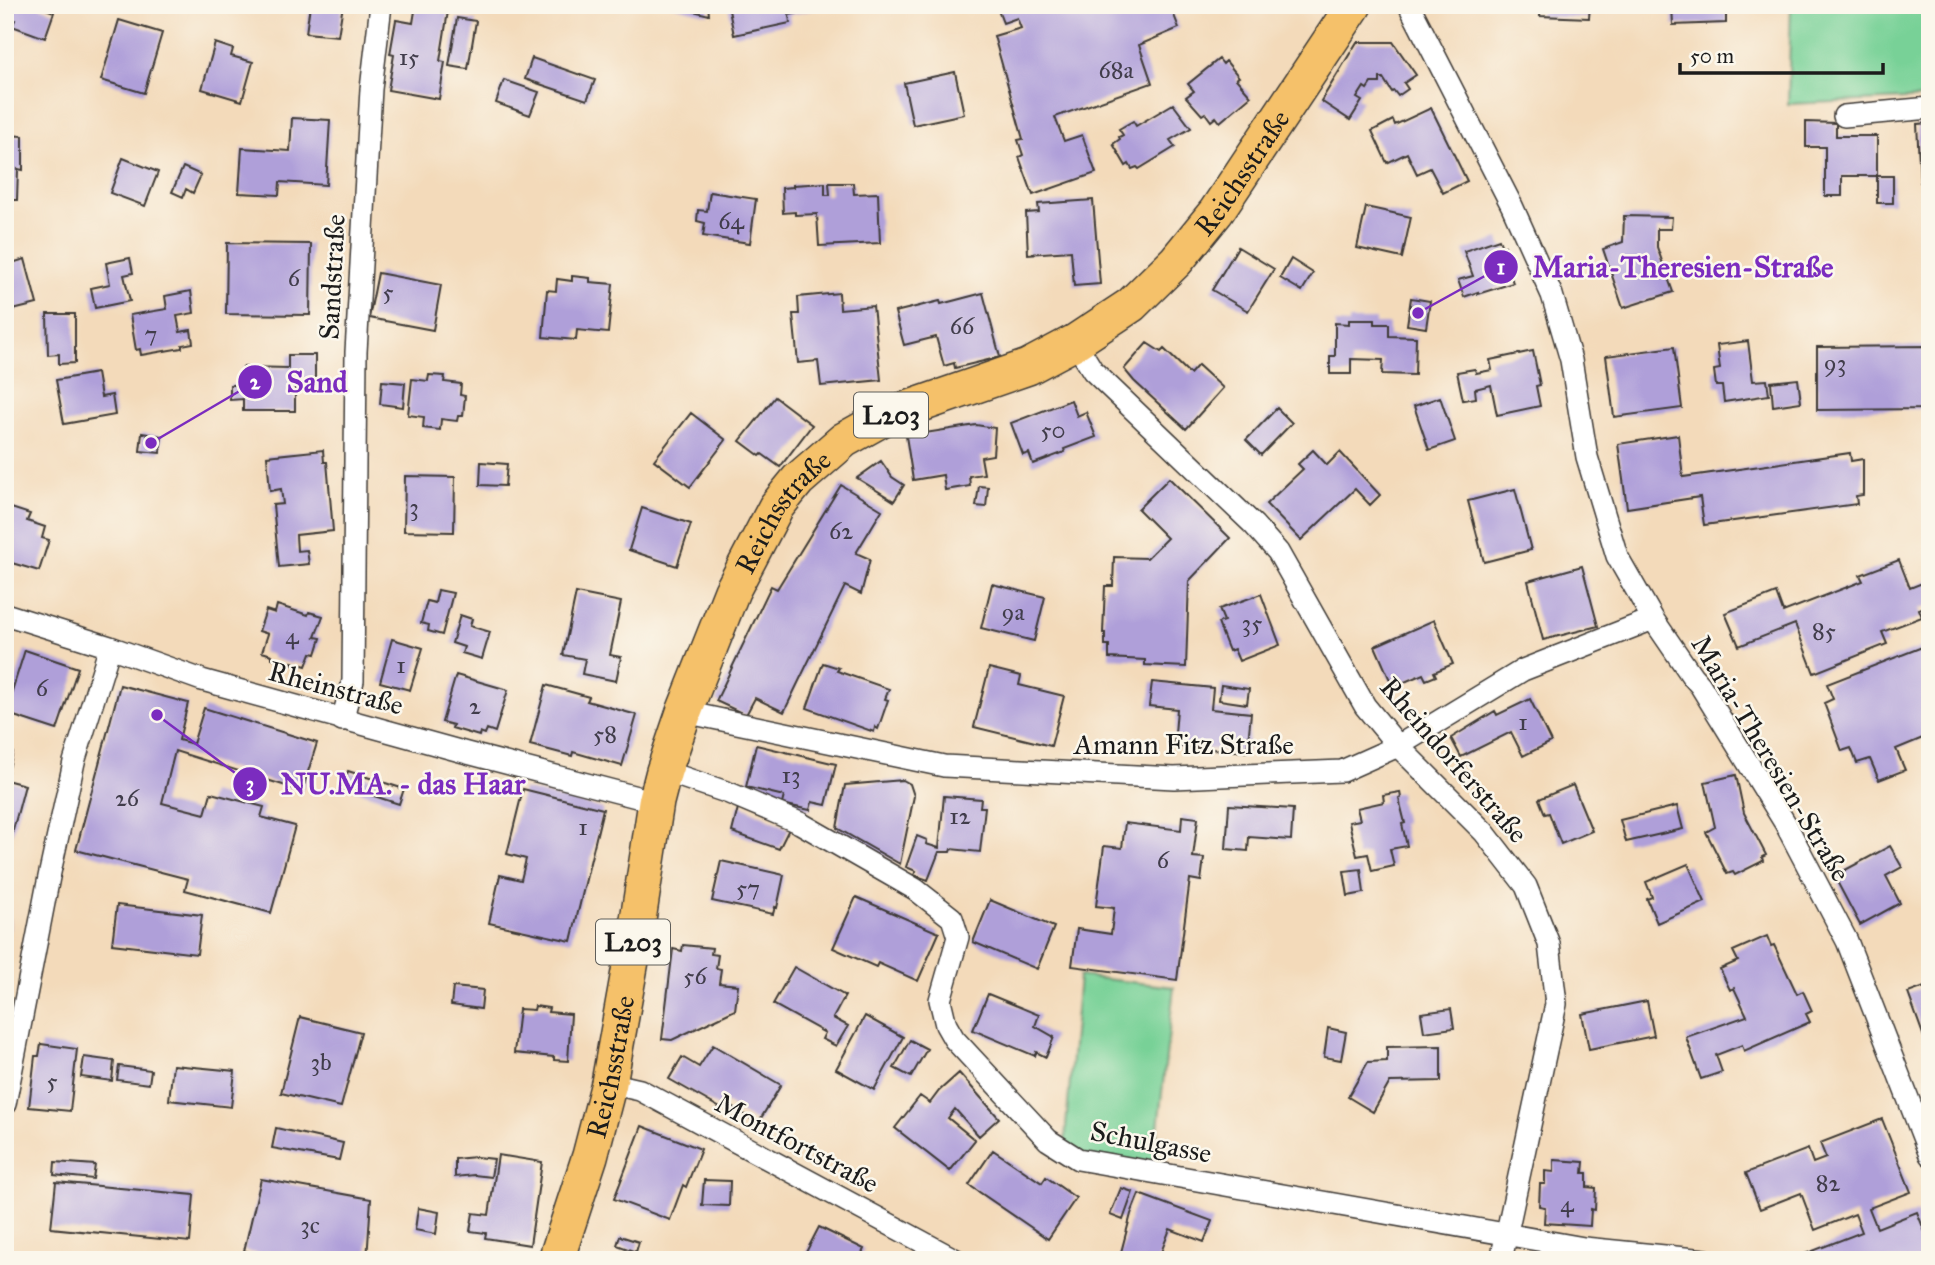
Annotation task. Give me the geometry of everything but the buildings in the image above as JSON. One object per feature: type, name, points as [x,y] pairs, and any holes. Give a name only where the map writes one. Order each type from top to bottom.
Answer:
[{"type":"main road","name":"Reichsstraße","points":[[556,1260],[590,1156],[609,1083],[660,786],[684,712],[732,591],[776,507],[798,480],[844,440],[887,416],[1028,367],[1075,342],[1131,305],[1176,261],[1222,202],[1354,5]]},
{"type":"street","name":"Sandstraße","points":[[342,720],[353,681],[356,352],[371,89],[381,5]]},
{"type":"street","name":"Maria-Theresien-Straße","points":[[1409,5],[1511,206],[1552,295],[1571,360],[1587,457],[1617,556],[1653,620],[1700,685],[1785,823],[1847,941],[1930,1155]]},
{"type":"street","points":[[1844,116],[1930,108]]},
{"type":"street","name":"Rheindorferstraße","points":[[1075,342],[1093,372],[1254,525],[1278,552],[1365,706],[1398,746],[1484,832],[1526,886],[1549,944],[1556,1004],[1501,1260]]},
{"type":"street","name":"Rheinstraße","points":[[5,614],[202,680],[342,720],[660,786]]},
{"type":"street","name":"Amann Fitz Straße","points":[[684,712],[944,766],[1174,778],[1342,771],[1398,746],[1523,670],[1653,620]]},
{"type":"street","points":[[5,1104],[74,762],[110,647]]},
{"type":"street","name":"Schulgasse","points":[[660,786],[729,793],[800,823],[915,889],[952,918],[958,937],[940,1000],[946,1025],[954,1039],[1048,1140],[1078,1158],[1584,1248],[1705,1260]]},
{"type":"street","name":"Montfortstraße","points":[[609,1083],[640,1090],[956,1260]]},
{"type":"green space","points":[[1791,5],[1930,5],[1930,98],[1788,104]]},
{"type":"green space","points":[[1079,976],[1174,987],[1153,1172],[1064,1150]]},
{"type":"place","name":"Maria-Theresien-Straße","points":[[1418,313]]},
{"type":"place","name":"Sand","points":[[151,443]]},
{"type":"place","name":"NU.MA. - das Haar","points":[[157,715]]}]
